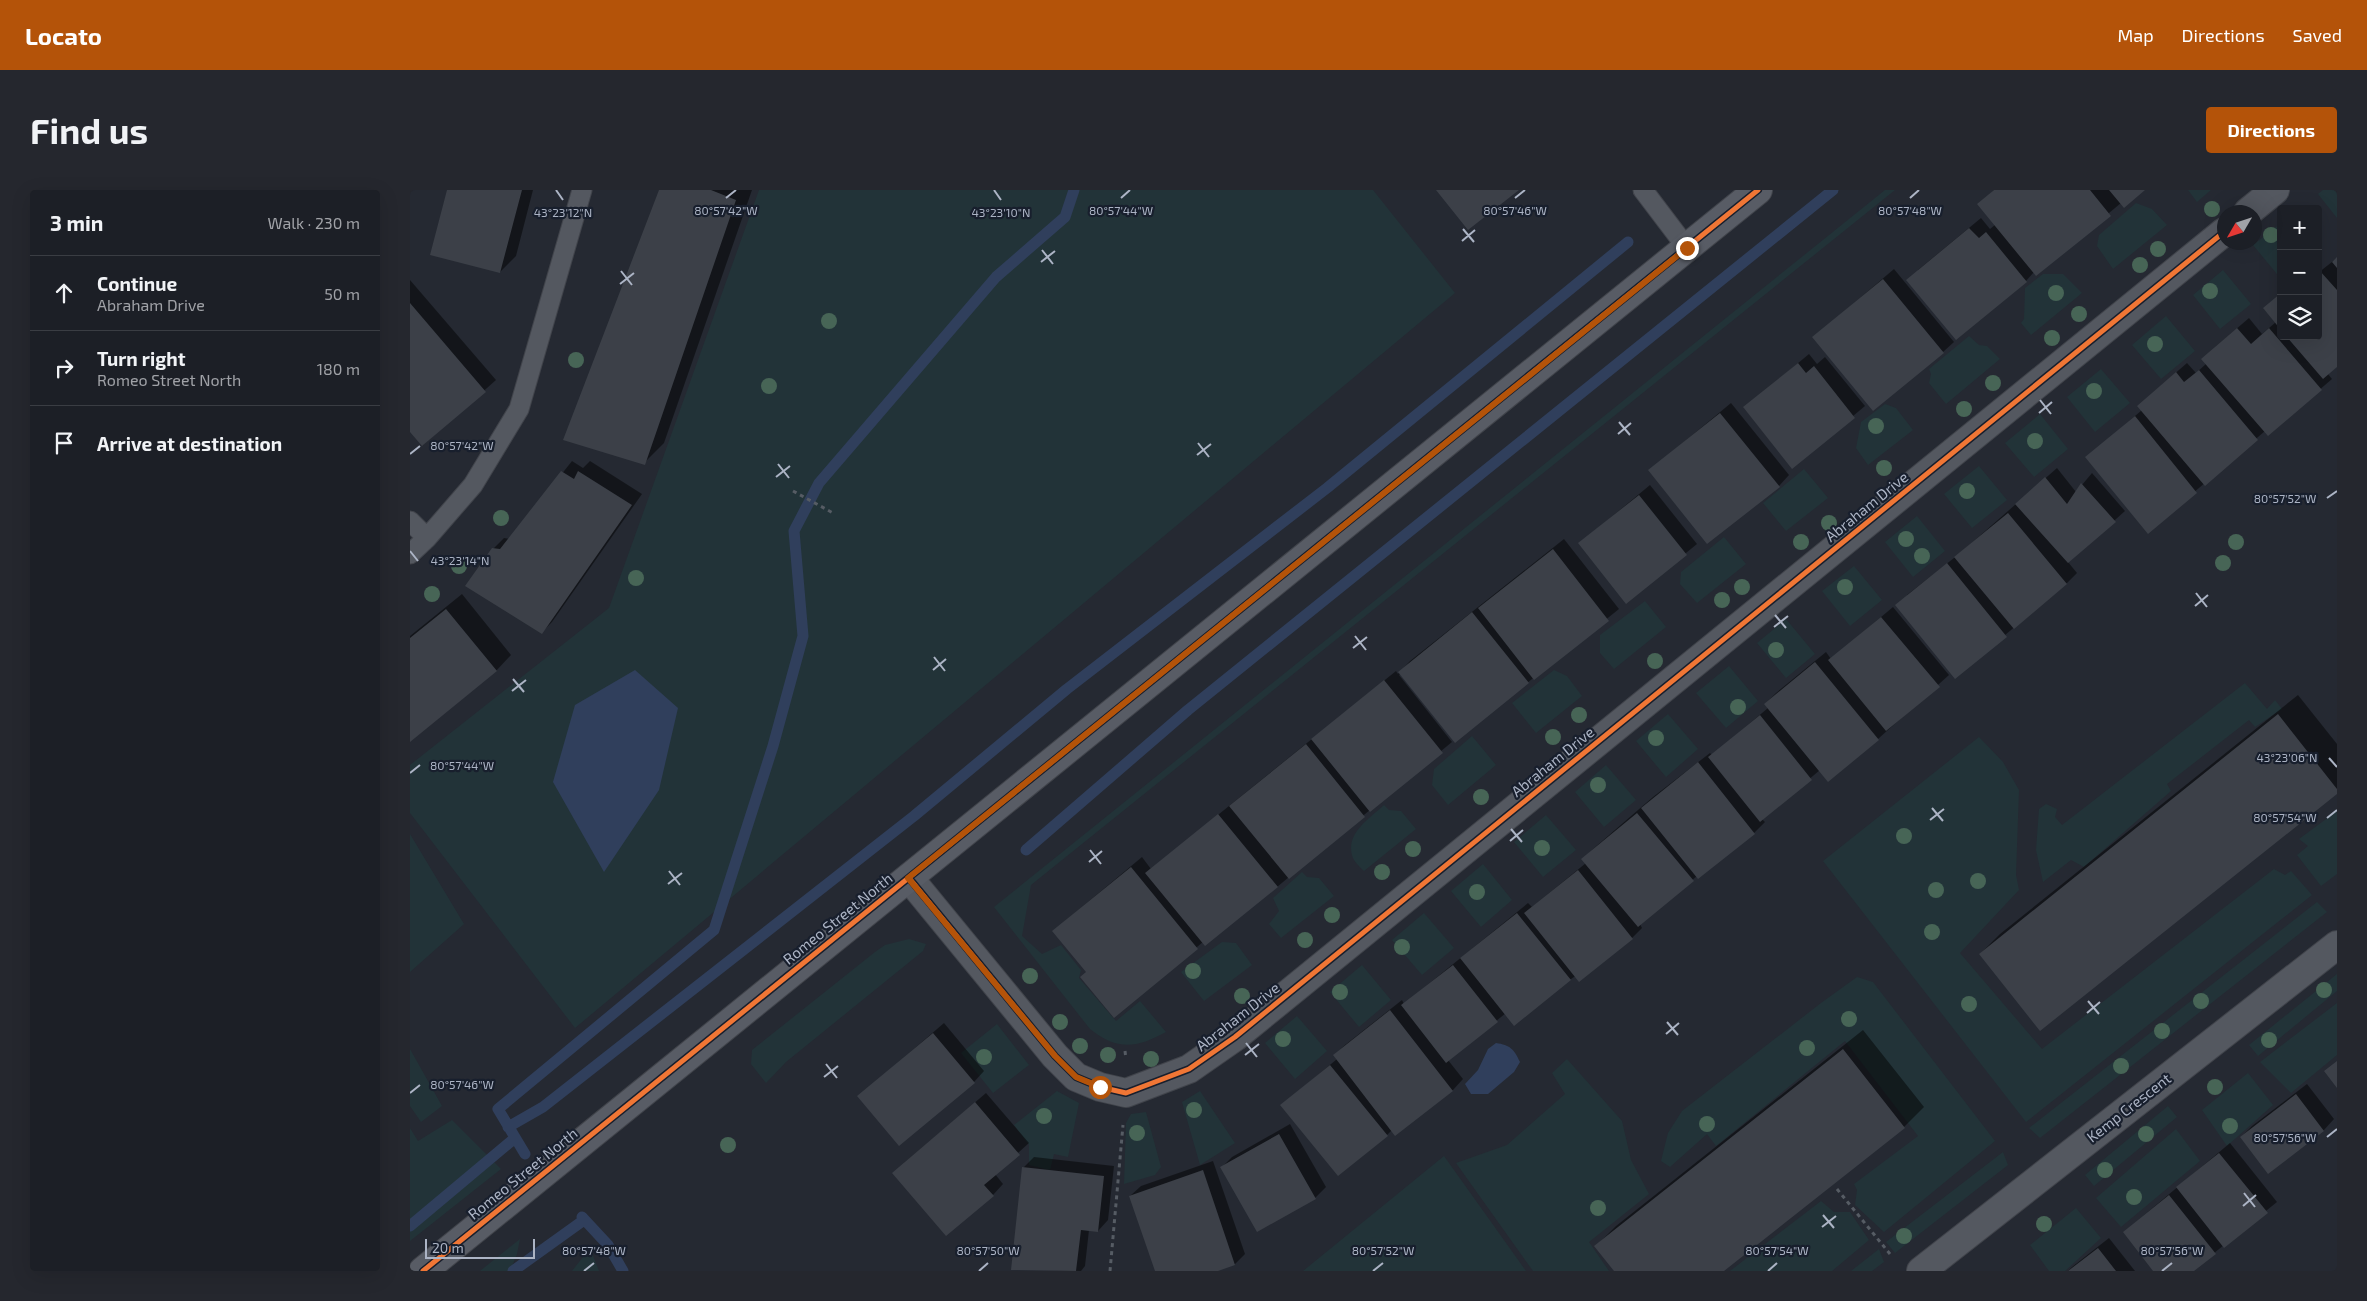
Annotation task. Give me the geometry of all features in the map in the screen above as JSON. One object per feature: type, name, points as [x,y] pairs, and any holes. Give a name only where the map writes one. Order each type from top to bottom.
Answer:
[{"type":"main road","name":"Romeo Street North","points":[[423,1271],[1758,190]]},
{"type":"street","points":[[2257,205],[2276,190]]},
{"type":"street","name":"Abraham Drive","points":[[1126,1092],[1189,1070],[1235,1038],[2217,238]]},
{"type":"street","points":[[908,878],[1059,1060],[1076,1077],[1100,1087],[1126,1092]]},
{"type":"street","name":"Kemp Crescent","points":[[1921,1271],[2337,944]]},
{"type":"lane","points":[[410,554],[427,538],[473,485],[518,409],[582,190]]},
{"type":"lane","points":[[1642,190],[1687,248]]},
{"type":"lane","points":[[410,521],[427,538]]},
{"type":"path","points":[[793,491],[833,513]]},
{"type":"path","points":[[1110,1271],[1126,1092]]},
{"type":"path","points":[[1837,1189],[1890,1254]]},
{"type":"shaded area","points":[[759,190],[1373,190],[1455,293],[575,1028],[410,813],[410,765],[609,608]]},
{"type":"shaded area","points":[[1885,190],[1895,190],[1031,885],[1022,936],[1042,954],[1061,945],[1081,970],[1079,978],[1116,1021],[1140,1001],[1166,1032],[1146,1041],[1127,1045],[1109,1041],[1090,1029],[994,907]]},
{"type":"shaded area","points":[[2188,190],[2211,190],[2197,202]]},
{"type":"shaded area","points":[[2323,190],[2337,190],[2337,218],[2318,194]]},
{"type":"shaded area","points":[[2136,203],[2152,209],[2167,225],[2113,269],[2097,246],[2099,235]]},
{"type":"shaded area","points":[[2277,226],[2277,274],[2257,250],[2262,250],[2262,238]]},
{"type":"shaded area","points":[[2223,270],[2251,304],[2220,329],[2193,295]]},
{"type":"shaded area","points":[[2043,274],[2063,274],[2082,293],[2031,335],[2021,323],[2024,319],[2025,288]]},
{"type":"shaded area","points":[[2166,316],[2195,351],[2161,379],[2132,345]]},
{"type":"shaded area","points":[[1969,336],[1979,345],[1987,346],[2000,359],[1946,404],[1929,383],[1931,374],[1929,369]]},
{"type":"shaded area","points":[[2101,369],[2130,403],[2095,432],[2067,397]]},
{"type":"shaded area","points":[[1885,404],[1896,408],[1913,430],[1868,465],[1856,448],[1861,422]]},
{"type":"shaded area","points":[[2040,414],[2068,449],[2034,477],[2005,443]]},
{"type":"shaded area","points":[[1979,466],[2007,500],[1972,528],[1944,494]]},
{"type":"shaded area","points":[[1804,469],[1828,498],[1786,531],[1763,503]]},
{"type":"shaded area","points":[[1917,516],[1945,551],[1913,577],[1885,542]]},
{"type":"shaded area","points":[[1724,537],[1746,564],[1697,603],[1680,584],[1681,572]]},
{"type":"shaded area","points":[[1854,566],[1882,600],[1850,626],[1822,591]]},
{"type":"shaded area","points":[[1645,601],[1666,627],[1614,669],[1600,653],[1600,635]]},
{"type":"shaded area","points":[[1786,619],[1815,654],[1786,678],[1757,643]]},
{"type":"shaded area","points":[[1729,666],[1758,701],[1726,728],[1696,693]]},
{"type":"shaded area","points":[[1554,670],[1567,676],[1582,696],[1536,733],[1512,703]]},
{"type":"shaded area","points":[[2245,683],[2267,709],[2275,700],[2282,709],[2255,727],[2249,720],[2167,784],[2171,791],[2084,867],[2071,860],[2043,882],[2036,850],[2039,809],[2046,804],[2057,809],[2055,817],[2062,825]]},
{"type":"shaded area","points":[[1668,714],[1698,749],[1666,777],[1636,741]]},
{"type":"shaded area","points":[[1472,736],[1496,765],[1448,805],[1432,785],[1434,769]]},
{"type":"shaded area","points":[[1979,737],[2003,762],[2019,790],[2016,875],[2019,890],[1960,953],[2042,1049],[2274,869],[2285,875],[2291,871],[2312,895],[2026,1122],[1823,861]]},
{"type":"shaded area","points":[[1606,765],[1636,800],[1604,827],[1575,792]]},
{"type":"shaded area","points":[[1384,805],[1389,810],[1401,811],[1416,829],[1364,871],[1353,857],[1352,840],[1360,827]]},
{"type":"shaded area","points":[[2337,811],[2337,874],[2321,886],[2297,855],[2308,846],[2299,839]]},
{"type":"shaded area","points":[[1546,815],[1576,850],[1543,877],[1514,842]]},
{"type":"shaded area","points":[[410,834],[464,924],[410,972]]},
{"type":"shaded area","points":[[1483,864],[1512,900],[1481,927],[1451,891]]},
{"type":"shaded area","points":[[1302,872],[1307,877],[1319,878],[1334,896],[1281,938],[1269,924],[1279,911],[1273,898]]},
{"type":"shaded area","points":[[2317,902],[2327,912],[2040,1138],[2029,1128]]},
{"type":"shaded area","points":[[1424,913],[1454,948],[1422,975],[1392,940]]},
{"type":"shaded area","points":[[909,939],[926,944],[923,951],[786,1062],[766,1083],[751,1064],[752,1050],[875,952],[885,945]]},
{"type":"shaded area","points":[[1222,942],[1236,943],[1252,965],[1204,1001],[1181,972]]},
{"type":"shaded area","points":[[1362,965],[1391,1000],[1359,1027],[1330,992]]},
{"type":"shaded area","points":[[2337,974],[2337,991],[2258,1056],[2249,1045]]},
{"type":"shaded area","points":[[1857,977],[1873,982],[1995,1141],[1884,1232],[1855,1205],[1857,1190],[1854,1184],[1918,1136],[1845,1041],[1716,1146],[1707,1134],[1670,1167],[1661,1161],[1668,1133],[1682,1111]]},
{"type":"shaded area","points":[[2337,1003],[2337,1055],[2291,1093],[2260,1062]]},
{"type":"shaded area","points":[[1297,1016],[1327,1051],[1295,1079],[1265,1043]]},
{"type":"shaded area","points":[[997,1024],[1029,1065],[993,1093],[961,1053]]},
{"type":"shaded area","points":[[410,1049],[442,1106],[421,1122],[410,1106]]},
{"type":"shaded area","points":[[1567,1059],[1622,1121],[1631,1160],[1649,1194],[1589,1242],[1609,1271],[1533,1271],[1456,1163],[1507,1145],[1565,1094],[1552,1073]]},
{"type":"shaded area","points":[[2248,1073],[2273,1105],[2227,1146],[2202,1110]]},
{"type":"shaded area","points":[[1057,1091],[1079,1103],[1068,1157],[1054,1154],[1050,1170],[1029,1165],[1029,1145],[1014,1125]]},
{"type":"shaded area","points":[[1200,1091],[1235,1143],[1200,1165],[1182,1102]]},
{"type":"shaded area","points":[[2168,1106],[2177,1117],[2094,1186],[2085,1175]]},
{"type":"shaded area","points":[[1146,1112],[1161,1167],[1155,1175],[1124,1184],[1126,1123],[1131,1114]]},
{"type":"shaded area","points":[[452,1120],[501,1169],[410,1241],[410,1128],[418,1141]]},
{"type":"shaded area","points":[[2176,1129],[2200,1161],[2121,1227],[2096,1198]]},
{"type":"shaded area","points":[[2003,1152],[2008,1165],[1895,1253],[1886,1242]]},
{"type":"shaded area","points":[[1444,1156],[1526,1271],[1303,1271]]},
{"type":"shaded area","points":[[1821,1201],[1834,1212],[1850,1212],[1869,1240],[1832,1271],[1730,1271]]},
{"type":"shaded area","points":[[2076,1208],[2101,1238],[2065,1271],[2049,1271],[2030,1245]]},
{"type":"shaded area","points":[[520,1239],[517,1254],[510,1271],[480,1271]]},
{"type":"shaded area","points":[[590,1248],[599,1271],[572,1271]]},
{"type":"shaded area","points":[[1879,1249],[1884,1262],[1872,1271],[1851,1271]]},
{"type":"water","points":[[635,670],[678,708],[659,790],[604,872],[553,782],[575,705]]},
{"type":"water","points":[[1496,1043],[1511,1048],[1520,1062],[1514,1072],[1488,1094],[1471,1094],[1465,1084],[1478,1070],[1488,1049]]},
{"type":"building","points":[[447,190],[522,190],[500,273],[430,255]]},
{"type":"building","points":[[659,190],[711,190],[736,200],[645,465],[563,440]]},
{"type":"building","points":[[1436,190],[1519,190],[1468,230]]},
{"type":"building","points":[[1994,190],[2090,190],[2111,216],[2036,276],[1977,204]]},
{"type":"building","points":[[2109,190],[2145,190],[2124,208]]},
{"type":"building","points":[[1969,228],[1979,238],[1986,232],[2027,282],[1956,340],[1906,280]]},
{"type":"building","points":[[2337,257],[2337,268],[2332,262]]},
{"type":"building","points":[[2322,273],[2337,290],[2337,367],[2323,379],[2289,340],[2322,340]]},
{"type":"building","points":[[1883,279],[1944,353],[1873,411],[1812,337]]},
{"type":"building","points":[[2277,296],[2277,325],[2263,308]]},
{"type":"building","points":[[410,303],[486,392],[422,446],[410,432]]},
{"type":"building","points":[[2237,328],[2251,344],[2269,328],[2277,340],[2279,340],[2322,390],[2268,436],[2201,359]]},
{"type":"building","points":[[1798,363],[1806,373],[1814,366],[1855,418],[1792,469],[1743,407]]},
{"type":"building","points":[[2199,370],[2258,440],[2205,486],[2137,406],[2176,372],[2184,382]]},
{"type":"building","points":[[1720,413],[1780,487],[1707,544],[1648,470]]},
{"type":"building","points":[[2135,416],[2197,493],[2148,534],[2085,457]]},
{"type":"building","points":[[561,471],[574,479],[578,471],[632,505],[542,634],[465,586],[492,548],[500,549]]},
{"type":"building","points":[[2045,477],[2067,504],[2081,483],[2116,522],[2068,563],[2015,504]]},
{"type":"building","points":[[1639,495],[1687,555],[1626,604],[1578,543]]},
{"type":"building","points":[[2008,513],[2067,584],[2014,629],[1954,557]]},
{"type":"building","points":[[1553,549],[1609,621],[1534,680],[1478,608]]},
{"type":"building","points":[[1947,563],[2007,637],[1955,679],[1895,605]]},
{"type":"building","points":[[446,609],[497,671],[410,742],[410,638]]},
{"type":"building","points":[[1472,612],[1529,683],[1455,743],[1398,672]]},
{"type":"building","points":[[1881,617],[1940,687],[1886,731],[1828,660]]},
{"type":"building","points":[[1815,662],[1879,740],[1828,782],[1764,704]]},
{"type":"building","points":[[1384,680],[1443,753],[1370,812],[1311,739]]},
{"type":"building","points":[[2278,714],[2337,789],[2337,794],[2040,1031],[1979,954]]},
{"type":"building","points":[[1760,715],[1812,780],[1760,822],[1708,757]]},
{"type":"building","points":[[1306,744],[1365,817],[1289,879],[1229,806]]},
{"type":"building","points":[[1698,762],[1755,834],[1698,879],[1641,808]]},
{"type":"building","points":[[1637,813],[1694,881],[1638,927],[1581,859]]},
{"type":"building","points":[[1218,814],[1278,887],[1205,946],[1145,873]]},
{"type":"building","points":[[1131,867],[1198,949],[1114,1018],[1080,977],[1086,972],[1052,931]]},
{"type":"building","points":[[1578,870],[1633,939],[1579,982],[1524,913]]},
{"type":"building","points":[[1517,913],[1571,980],[1514,1026],[1460,958]]},
{"type":"building","points":[[1453,965],[1498,1022],[1446,1063],[1401,1005]]},
{"type":"building","points":[[1390,1010],[1453,1091],[1395,1136],[1333,1055]]},
{"type":"building","points":[[933,1033],[975,1083],[899,1146],[857,1096]]},
{"type":"building","points":[[1843,1049],[1905,1128],[1724,1271],[1614,1271],[1594,1246]]},
{"type":"building","points":[[2337,1061],[2337,1088],[2324,1071]]},
{"type":"building","points":[[1330,1065],[1388,1136],[1338,1176],[1280,1105]]},
{"type":"building","points":[[2296,1094],[2324,1131],[2268,1174],[2240,1137]]},
{"type":"building","points":[[975,1102],[1020,1155],[984,1185],[994,1196],[946,1236],[892,1173]]},
{"type":"building","points":[[1279,1134],[1316,1199],[1257,1232],[1220,1167]]},
{"type":"building","points":[[2219,1153],[2268,1213],[2224,1248],[2176,1187]]},
{"type":"building","points":[[1022,1167],[1104,1176],[1098,1232],[1081,1230],[1076,1271],[1011,1270]]},
{"type":"building","points":[[1203,1170],[1235,1265],[1218,1271],[1155,1271],[1129,1196]]},
{"type":"building","points":[[2169,1195],[2216,1254],[2194,1271],[2153,1271],[2123,1232]]},
{"type":"building","points":[[2098,1248],[2116,1271],[2068,1271]]},
{"type":"waterway","points":[[525,1154],[498,1109],[714,930],[773,746],[803,636],[794,531],[819,483],[996,277],[1065,217],[1074,190]]},
{"type":"waterway","points":[[1026,850],[1188,710],[1833,190]]},
{"type":"waterway","points":[[508,1127],[543,1107],[914,816],[1067,689],[1327,488],[1628,242]]},
{"type":"waterway","points":[[410,1226],[515,1138]]},
{"type":"waterway","points":[[582,1217],[608,1245],[623,1271]]},
{"type":"waterway","points":[[513,1271],[584,1220]]},
{"type":"cycle path","points":[[423,1271],[1758,190]]},
{"type":"cycle path","points":[[909,878],[1055,1056],[1076,1077],[1100,1087],[1126,1093],[1189,1069],[1235,1037],[2217,238]]},
{"type":"route","points":[[1100,1087],[1076,1077],[1055,1056],[908,878],[1687,248]]}]
